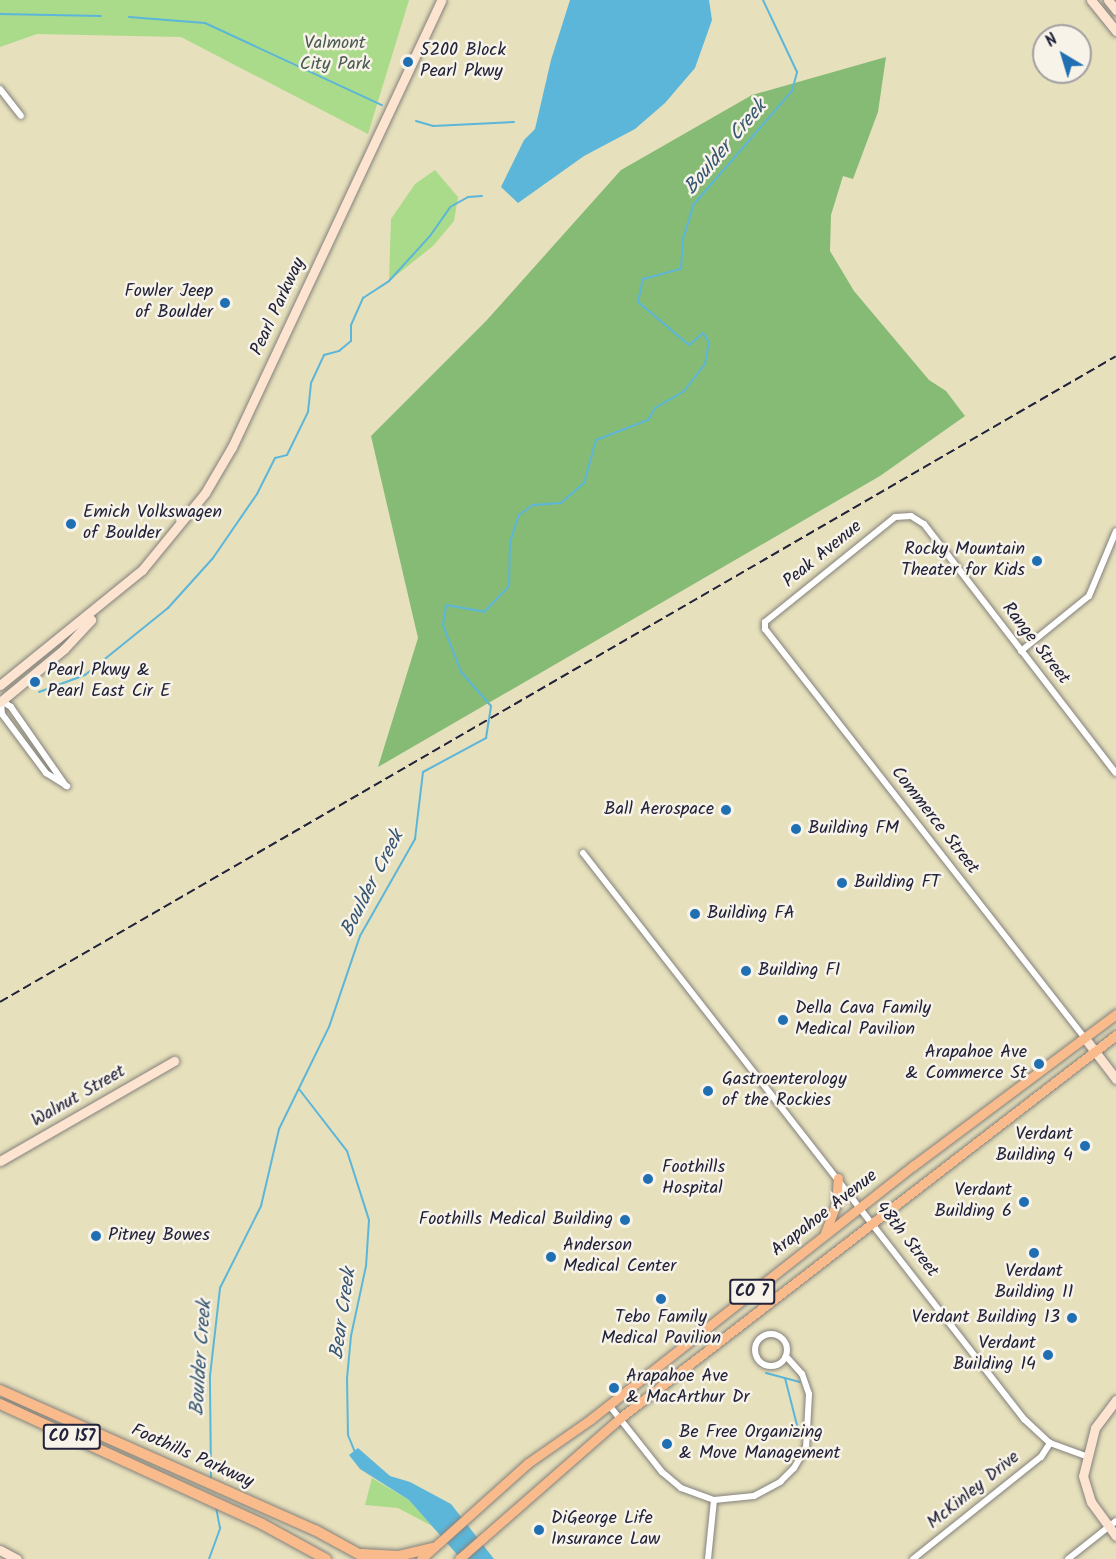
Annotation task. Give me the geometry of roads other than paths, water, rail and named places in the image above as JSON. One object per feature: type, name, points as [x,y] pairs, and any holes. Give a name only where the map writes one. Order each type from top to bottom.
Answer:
[{"type":"highway","name":"Foothills Parkway","points":[[0,1390],[260,1505],[363,1556]]},
{"type":"highway","name":"Foothills Parkway","points":[[0,1404],[262,1524],[326,1559]]},
{"type":"highway","points":[[363,1556],[398,1556],[433,1548]]},
{"type":"main road","name":"Pearl Parkway","points":[[0,701],[64,649],[107,602],[173,537],[232,447],[441,0]]},
{"type":"main road","points":[[1091,0],[1116,31]]},
{"type":"main road","points":[[1108,0],[1116,10]]},
{"type":"main road","name":"Pearl Parkway","points":[[0,685],[107,602]]},
{"type":"main road","name":"Arapahoe Avenue","points":[[421,1559],[521,1468],[609,1404],[823,1236],[1116,1014]]},
{"type":"main road","name":"Arapahoe Avenue","points":[[459,1559],[620,1418],[871,1221],[1116,1035]]},
{"type":"main road","points":[[1084,1038],[1116,1079]]},
{"type":"main road","name":"Walnut Street","points":[[0,1161],[174,1061]]},
{"type":"main road","points":[[823,1236],[836,1205],[838,1178]]},
{"type":"main road","points":[[1116,1400],[1095,1428],[1086,1456],[1086,1491],[1112,1524],[1116,1536]]},
{"type":"main road","points":[[0,1550],[17,1559]]},
{"type":"street","points":[[0,89],[21,116]]},
{"type":"street","name":"Peak Avenue","points":[[765,622],[852,549],[902,515]]},
{"type":"street","name":"Range Street","points":[[902,515],[924,524],[1116,773]]},
{"type":"street","points":[[1021,651],[1089,596],[1116,531]]},
{"type":"street","name":"Commerce Street","points":[[765,622],[765,629],[1084,1038]]},
{"type":"street","points":[[0,701],[11,707],[67,786],[53,780],[21,741],[2,714],[0,701]]},
{"type":"street","name":"48th Street","points":[[584,853],[1024,1419],[1050,1443],[1086,1456]]},
{"type":"street","points":[[609,1404],[671,1481],[693,1495],[714,1500],[754,1496],[769,1489],[794,1468],[803,1456],[810,1430],[806,1384],[786,1356],[786,1343],[779,1336],[765,1335],[757,1342],[757,1358],[765,1364],[776,1365],[786,1356]]},
{"type":"street","name":"McKinley Drive","points":[[913,1559],[1041,1457],[1050,1443]]},
{"type":"street","points":[[708,1559],[714,1500]]},
{"type":"street","points":[[1068,1559],[1112,1524]]},
{"type":"water","points":[[570,0],[709,0],[712,20],[695,68],[665,103],[635,129],[584,156],[518,203],[501,187],[524,140],[535,129],[551,60]]},
{"type":"water","points":[[358,1448],[390,1476],[410,1482],[451,1504],[494,1559],[461,1559],[409,1500],[360,1469],[349,1455]]},
{"type":"waterway","name":"Boulder Creek","points":[[211,1478],[210,1376],[220,1288],[261,1206],[279,1129],[329,1027],[360,936],[415,839],[423,772],[486,738],[491,706],[461,672],[443,625],[446,605],[484,612],[509,586],[510,542],[519,515],[533,505],[561,503],[584,483],[596,440],[648,420],[655,408],[684,391],[705,364],[709,342],[703,333],[689,345],[638,302],[643,279],[681,269],[683,239],[694,204],[792,91],[797,72],[763,0]]},
{"type":"waterway","points":[[0,14],[101,16]]},
{"type":"waterway","points":[[129,17],[205,23],[382,105]]},
{"type":"waterway","points":[[416,121],[433,126],[514,122]]},
{"type":"waterway","points":[[39,692],[85,675],[168,608],[213,558],[257,494],[275,458],[287,455],[308,412],[311,383],[324,355],[339,351],[351,341],[351,325],[363,298],[389,281],[430,236],[450,207],[468,197],[482,196]]},
{"type":"waterway","name":"Bear Creek","points":[[299,1089],[347,1151],[369,1220],[366,1266],[351,1336],[347,1378],[348,1435],[355,1452]]},
{"type":"waterway","points":[[766,1373],[800,1382]]},
{"type":"waterway","points":[[785,1378],[799,1433]]},
{"type":"waterway","name":"Boulder Creek","points":[[209,1559],[220,1528],[216,1508]]},
{"type":"railway","points":[[0,1002],[1116,356]]},
{"type":"place","name":"5200 Block Pearl Pkwy","points":[[408,62]]},
{"type":"place","name":"Fowler Jeep of Boulder","points":[[225,303]]},
{"type":"place","name":"Emich Volkswagen of Boulder","points":[[71,524]]},
{"type":"place","name":"Rocky Mountain Theater for Kids","points":[[1037,561]]},
{"type":"place","name":"Pearl Pkwy & Pearl East Cir E","points":[[35,682]]},
{"type":"place","name":"Ball Aerospace","points":[[726,810]]},
{"type":"place","name":"Building FM","points":[[796,829]]},
{"type":"place","name":"Building FT","points":[[842,883]]},
{"type":"place","name":"Building FA","points":[[695,914]]},
{"type":"place","name":"Building FI","points":[[746,971]]},
{"type":"place","name":"Della Cava Family Medical Pavilion","points":[[783,1020]]},
{"type":"place","name":"Arapahoe Ave & Commerce St","points":[[1039,1064]]},
{"type":"place","name":"Gastroenterology of the Rockies","points":[[708,1091]]},
{"type":"place","name":"Verdant Building 4","points":[[1085,1146]]},
{"type":"place","name":"Foothills Hospital","points":[[648,1179]]},
{"type":"place","name":"Verdant Building 6","points":[[1024,1202]]},
{"type":"place","name":"Foothills Medical Building","points":[[625,1220]]},
{"type":"place","name":"Pitney Bowes","points":[[96,1236]]},
{"type":"place","name":"Verdant Building 11","points":[[1034,1253]]},
{"type":"place","name":"Anderson Medical Center","points":[[551,1257]]},
{"type":"place","name":"Tebo Family Medical Pavilion","points":[[661,1299]]},
{"type":"place","name":"Verdant Building 13","points":[[1072,1318]]},
{"type":"place","name":"Verdant Building 14","points":[[1048,1355]]},
{"type":"place","name":"Arapahoe Ave & MacArthur Dr","points":[[614,1388]]},
{"type":"place","name":"Be Free Organizing & Move Management","points":[[667,1444]]},
{"type":"place","name":"DiGeorge Life Insurance Law","points":[[539,1530]]},
{"type":"park label","name":"Valmont City Park","points":[[335,55]]}]
